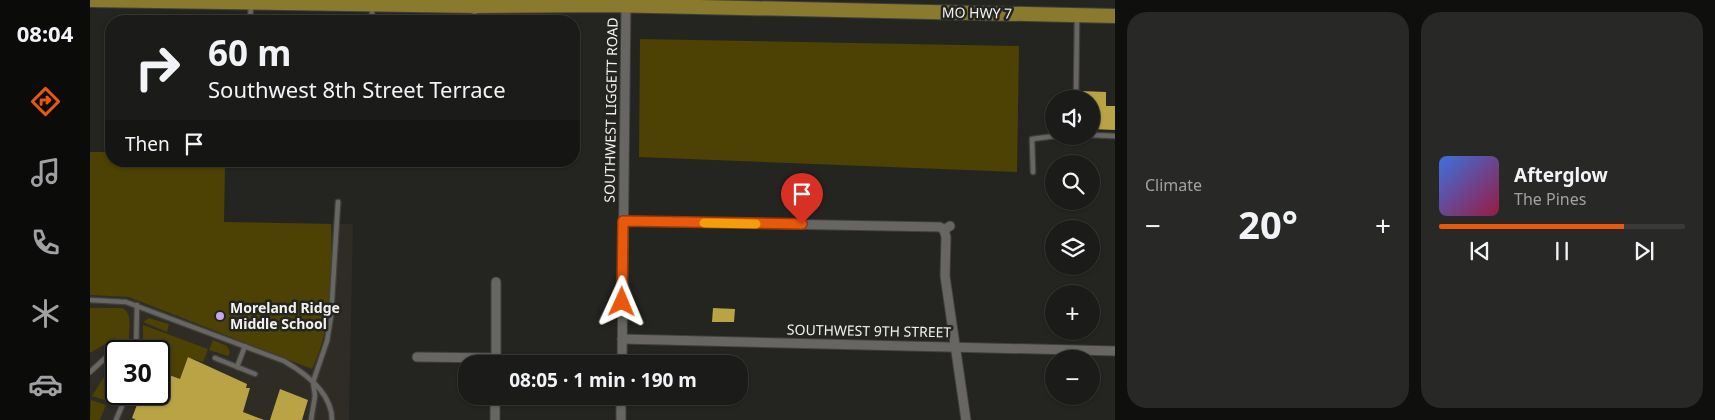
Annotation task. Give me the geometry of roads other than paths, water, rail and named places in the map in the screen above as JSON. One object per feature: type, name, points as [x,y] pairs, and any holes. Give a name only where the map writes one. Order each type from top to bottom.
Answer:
[{"type":"main road","name":"MO HWY 7","points":[[90,0],[251,1],[475,6],[626,3],[1115,16]]},
{"type":"street","name":"SOUTHWEST LIGGETT ROAD","points":[[622,355],[626,3]]},
{"type":"street","points":[[623,221],[947,228],[945,276],[966,420]]},
{"type":"street","points":[[496,282],[496,355]]},
{"type":"street","name":"SOUTHWEST 9TH STREET","points":[[622,339],[1115,350]]},
{"type":"street","points":[[417,357],[458,359]]},
{"type":"street","points":[[495,405],[495,420]]},
{"type":"street","points":[[621,405],[621,420]]},
{"type":"lane","points":[[250,15],[251,1]]},
{"type":"lane","points":[[372,3],[372,15]]},
{"type":"lane","points":[[474,15],[475,6]]},
{"type":"lane","points":[[1076,90],[1077,16]]},
{"type":"lane","points":[[1100,135],[1115,136]]},
{"type":"lane","points":[[1033,172],[1032,139],[1045,137]]},
{"type":"lane","points":[[310,420],[315,396],[313,382],[327,341],[332,316],[338,202]]},
{"type":"lane","points":[[90,300],[126,302],[137,305],[284,361],[300,370],[313,382],[329,405],[332,420]]},
{"type":"lane","points":[[136,340],[137,305]]},
{"type":"lane","points":[[237,366],[245,346]]},
{"type":"lane","points":[[90,372],[105,358]]},
{"type":"lane","points":[[215,358],[255,374]]},
{"type":"lane","points":[[116,420],[122,405]]},
{"type":"place","name":"Moreland Ridge Middle School","points":[[220,316]]}]
